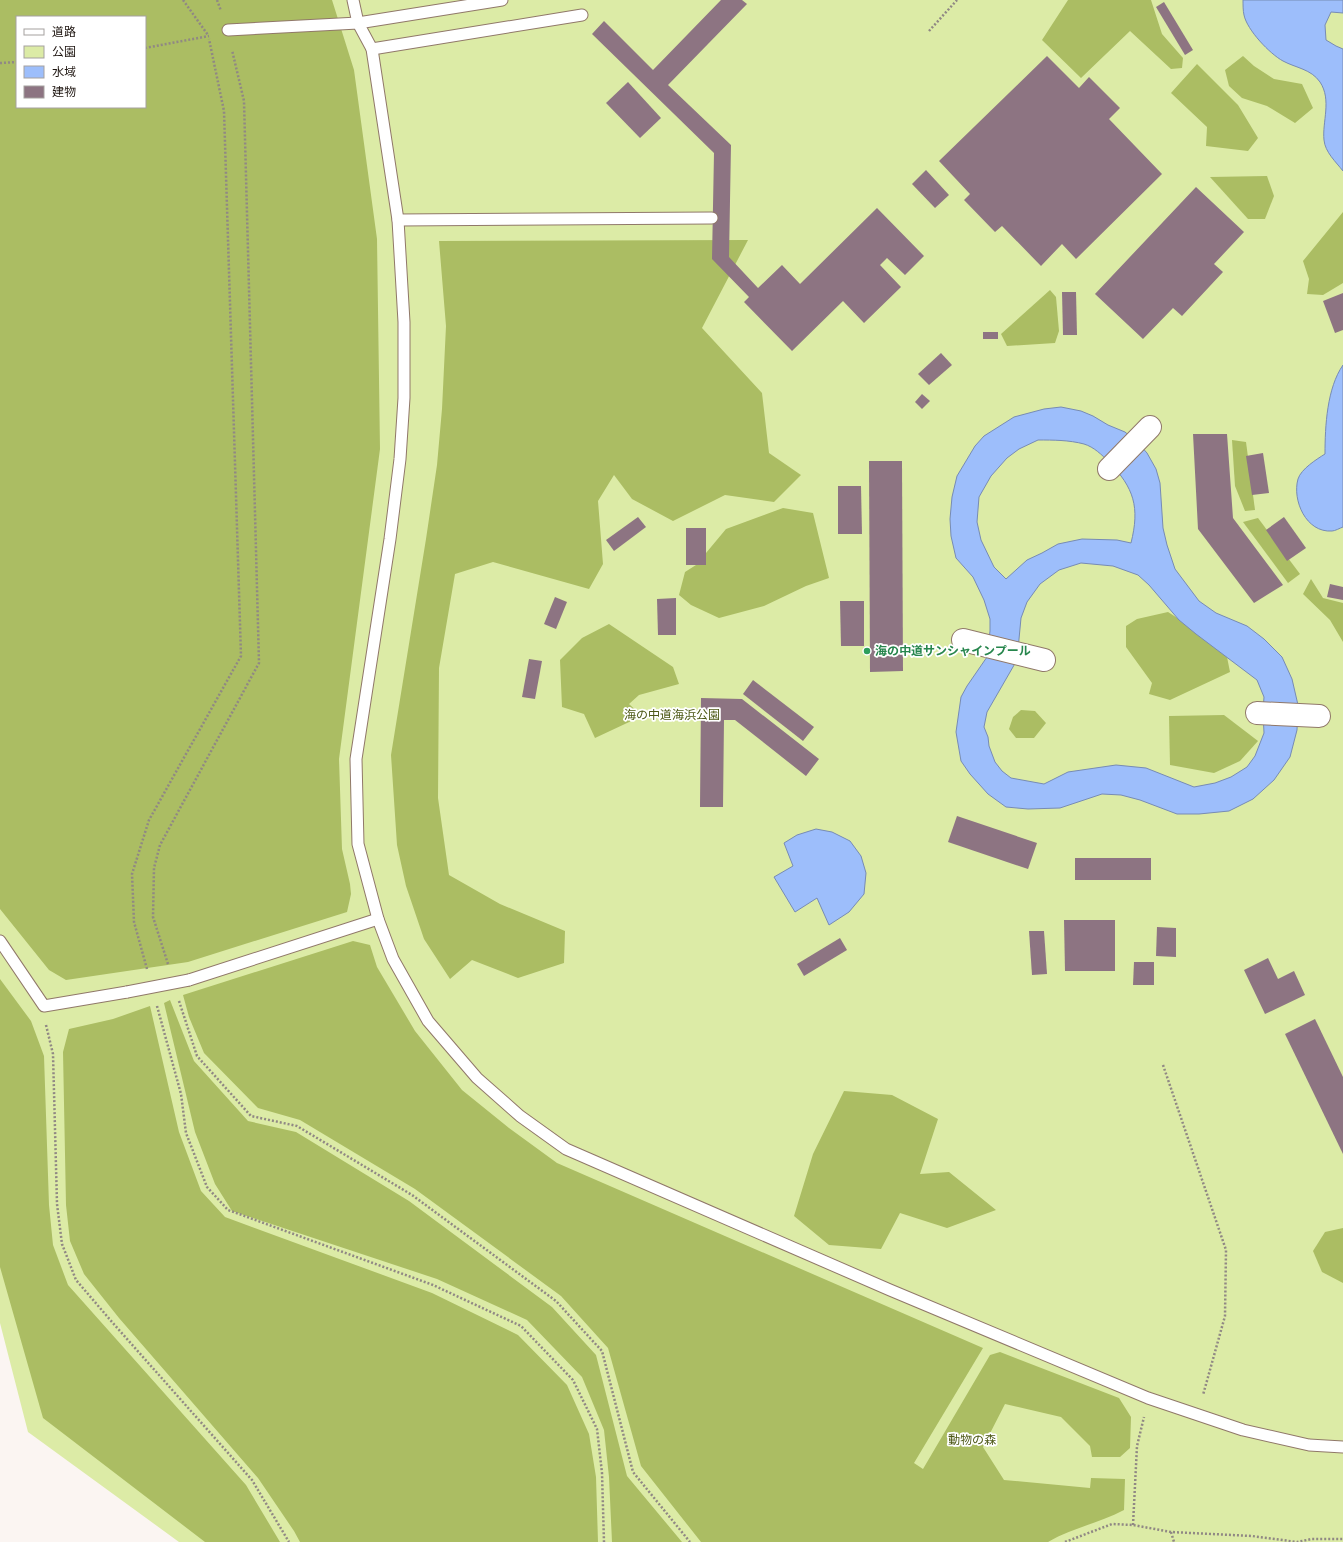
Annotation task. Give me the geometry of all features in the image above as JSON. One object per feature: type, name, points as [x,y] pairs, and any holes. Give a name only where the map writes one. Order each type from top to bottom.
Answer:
[{"type":"street","points":[[1113,465],[1147,431]]},
{"type":"street","points":[[971,643],[1035,658]]},
{"type":"street","points":[[1262,713],[1313,716]]},
{"type":"lane","points":[[353,0],[358,23],[372,49],[398,220],[404,322],[404,398],[400,459],[390,539],[356,759],[358,844],[378,919],[393,959],[428,1021],[477,1078],[520,1116],[566,1149],[890,1290],[1148,1398],[1243,1430],[1309,1445],[1343,1448]]},
{"type":"lane","points":[[228,30],[358,23],[502,0]]},
{"type":"lane","points":[[372,49],[582,15]]},
{"type":"lane","points":[[398,220],[712,218]]},
{"type":"lane","points":[[0,941],[44,1006],[189,980],[378,919]]},
{"type":"path","points":[[148,974],[134,922],[132,874],[149,820],[241,656],[224,111],[209,36],[183,0]]},
{"type":"path","points":[[929,31],[957,0]]},
{"type":"path","points":[[146,48],[209,36],[228,30],[244,100],[259,663],[160,845],[154,868],[154,917],[169,967]]},
{"type":"path","points":[[0,63],[16,62]]},
{"type":"path","points":[[177,996],[197,1056],[251,1116],[297,1126],[405,1191],[556,1301],[602,1351],[633,1472],[690,1542]]},
{"type":"path","points":[[156,1003],[181,1094],[186,1133],[207,1187],[228,1210],[433,1285],[521,1326],[573,1380],[597,1429],[602,1473],[604,1542]]},
{"type":"path","points":[[44,1006],[46,1028],[53,1054],[57,1204],[62,1244],[76,1280],[252,1480],[289,1542]]},
{"type":"path","points":[[1163,1065],[1226,1250],[1225,1316],[1206,1382],[1199,1415]]},
{"type":"path","points":[[1133,1525],[1137,1446],[1148,1398]]},
{"type":"path","points":[[1065,1542],[1112,1524],[1133,1525],[1171,1532],[1252,1536],[1297,1542],[1312,1540],[1343,1540]]},
{"type":"path","points":[[1171,1532],[1174,1542]]},
{"type":"green space","name":"海の中道海浜公園","points":[[0,0],[1343,0],[1343,1542],[179,1542],[28,1432],[0,1323]]},
{"type":"green space","points":[[0,0],[332,0],[354,70],[377,239],[380,449],[339,759],[342,849],[351,894],[347,912],[188,962],[66,980],[49,970],[0,909]]},
{"type":"green space","points":[[1068,0],[1151,0],[1162,34],[1183,58],[1182,68],[1171,69],[1130,31],[1081,78],[1042,40]]},
{"type":"green space","points":[[1243,56],[1254,66],[1274,79],[1302,84],[1313,108],[1295,123],[1267,106],[1242,98],[1229,86],[1225,70]]},
{"type":"green space","points":[[1197,64],[1238,105],[1258,138],[1248,151],[1206,146],[1207,127],[1171,93]]},
{"type":"green space","points":[[1267,176],[1274,196],[1265,219],[1248,219],[1210,177]]},
{"type":"green space","points":[[1343,212],[1343,283],[1323,295],[1307,294],[1309,279],[1303,261]]},
{"type":"green space","points":[[748,240],[702,328],[762,393],[769,453],[801,475],[774,502],[725,495],[673,521],[632,499],[614,475],[598,501],[603,564],[589,589],[493,562],[455,574],[439,668],[438,798],[449,875],[500,904],[565,931],[564,963],[518,978],[472,960],[450,979],[424,939],[406,886],[397,845],[391,755],[437,465],[442,409],[446,326],[439,241]]},
{"type":"green space","points":[[1050,290],[1056,297],[1059,331],[1055,343],[1007,346],[1001,334]]},
{"type":"green space","points":[[1232,440],[1246,442],[1255,510],[1245,511],[1235,486]]},
{"type":"green space","points":[[783,508],[813,513],[829,578],[806,586],[764,606],[719,618],[691,605],[679,595],[685,572],[696,565],[726,529]]},
{"type":"green space","points":[[1258,518],[1300,574],[1288,583],[1243,522]]},
{"type":"green space","points":[[1311,579],[1323,598],[1343,603],[1343,642],[1330,620],[1303,594]]},
{"type":"green space","points":[[1168,612],[1213,641],[1226,652],[1230,672],[1170,700],[1149,694],[1152,683],[1126,647],[1126,626],[1137,619]]},
{"type":"green space","points":[[609,624],[673,667],[679,684],[639,695],[629,704],[642,716],[595,738],[584,714],[562,707],[560,660],[582,638]]},
{"type":"green space","points":[[1021,710],[1035,711],[1046,723],[1034,738],[1016,738],[1009,729],[1013,717]]},
{"type":"green space","points":[[1224,715],[1258,741],[1240,761],[1214,773],[1170,765],[1169,716]]},
{"type":"green space","name":"動物の森","points":[[353,941],[370,945],[377,967],[415,1031],[462,1090],[509,1128],[557,1163],[983,1348],[914,1463],[923,1469],[990,1355],[1000,1352],[1119,1398],[1131,1417],[1130,1448],[1120,1457],[1092,1457],[1090,1446],[1061,1417],[1005,1404],[983,1447],[1004,1480],[1090,1488],[1091,1478],[1125,1479],[1124,1510],[1105,1519],[1066,1533],[1048,1542],[701,1542],[641,1466],[608,1348],[561,1296],[415,1189],[300,1120],[258,1108],[204,1053],[189,1017],[183,995]]},
{"type":"green space","points":[[0,979],[31,1021],[44,1056],[49,1205],[53,1245],[68,1285],[246,1485],[280,1542],[205,1542],[43,1418],[0,1267]]},
{"type":"green space","points":[[170,1000],[194,1061],[248,1121],[296,1132],[409,1201],[552,1307],[596,1355],[627,1476],[682,1542],[612,1542],[609,1477],[604,1430],[582,1377],[527,1320],[437,1279],[232,1211],[215,1184],[195,1132],[164,1003]]},
{"type":"green space","points":[[150,1006],[179,1132],[201,1191],[225,1217],[432,1293],[518,1335],[567,1385],[589,1434],[596,1477],[598,1542],[300,1542],[258,1478],[119,1318],[84,1274],[70,1241],[66,1205],[63,1052],[69,1029],[113,1019]]},
{"type":"green space","points":[[844,1091],[892,1095],[938,1119],[920,1174],[949,1172],[996,1210],[947,1228],[900,1213],[881,1249],[829,1245],[794,1216],[813,1154]]},
{"type":"green space","points":[[1343,1228],[1343,1283],[1322,1272],[1313,1251],[1325,1232]]},
{"type":"water","points":[[1243,0],[1343,0],[1343,13],[1331,12],[1325,25],[1326,40],[1343,49],[1343,171],[1326,149],[1324,133],[1326,104],[1324,89],[1320,82],[1308,71],[1278,58],[1260,41],[1246,21]]},
{"type":"water","points":[[1343,365],[1343,527],[1333,531],[1315,527],[1308,521],[1299,505],[1297,487],[1298,479],[1302,472],[1325,454],[1326,420],[1330,396],[1333,385]]},
{"type":"water","points":[[1061,407],[1081,411],[1125,432],[1139,444],[1147,453],[1156,469],[1160,483],[1163,528],[1175,569],[1199,601],[1216,613],[1247,626],[1264,639],[1282,657],[1292,679],[1298,705],[1297,730],[1290,757],[1274,780],[1253,799],[1229,811],[1199,814],[1177,814],[1140,800],[1121,795],[1102,794],[1060,808],[1028,809],[1006,807],[988,794],[970,774],[961,761],[956,732],[961,697],[987,657],[990,619],[984,600],[973,577],[956,558],[951,536],[950,519],[952,497],[957,476],[975,446],[984,436],[1014,417],[1044,409]],"holes":[[[1038,440],[1067,441],[1084,444],[1101,454],[1117,471],[1133,499],[1135,508],[1134,530],[1131,543],[1117,540],[1082,539],[1058,544],[1027,560],[1006,579],[994,567],[981,540],[977,522],[979,497],[991,476],[1007,458],[1019,449]],[[1081,563],[1113,566],[1138,575],[1149,585],[1179,620],[1257,680],[1264,697],[1264,733],[1255,756],[1247,767],[1231,777],[1215,783],[1194,787],[1146,768],[1116,765],[1068,772],[1044,784],[1011,778],[1002,771],[995,762],[984,727],[987,712],[1017,660],[1021,618],[1027,602],[1040,584],[1059,570]]]},
{"type":"water","points":[[816,829],[832,832],[850,841],[861,856],[866,873],[864,894],[849,912],[829,925],[817,898],[795,912],[774,877],[793,866],[784,843],[797,835]]},
{"type":"building","points":[[721,0],[742,0],[747,4],[668,85],[731,145],[729,257],[758,288],[782,265],[800,284],[877,208],[924,256],[905,275],[887,258],[880,265],[901,287],[864,323],[843,301],[792,351],[744,302],[749,297],[712,259],[714,153],[592,34],[604,21],[653,70]]},
{"type":"building","points":[[1164,2],[1193,50],[1185,55],[1156,7]]},
{"type":"building","points":[[1047,56],[1079,88],[1089,77],[1120,108],[1109,119],[1162,174],[1076,259],[1062,244],[1041,266],[1002,226],[995,232],[964,200],[970,194],[939,161]]},
{"type":"building","points":[[628,82],[661,118],[640,138],[606,103]]},
{"type":"building","points":[[926,170],[949,195],[935,208],[912,184]]},
{"type":"building","points":[[1196,187],[1244,232],[1214,264],[1223,272],[1182,316],[1173,308],[1143,339],[1095,294]]},
{"type":"building","points":[[1062,292],[1076,292],[1077,335],[1063,335]]},
{"type":"building","points":[[1343,293],[1343,330],[1335,333],[1323,301]]},
{"type":"building","points":[[983,332],[998,332],[998,339],[983,339]]},
{"type":"building","points":[[941,353],[952,365],[929,385],[918,374]]},
{"type":"building","points":[[922,394],[930,401],[922,409],[915,402]]},
{"type":"building","points":[[1193,434],[1227,434],[1233,518],[1283,585],[1254,603],[1198,529]]},
{"type":"building","points":[[1263,453],[1269,493],[1252,495],[1246,456]]},
{"type":"building","points":[[869,461],[902,461],[903,671],[870,672]]},
{"type":"building","points":[[838,486],[861,486],[862,534],[838,534]]},
{"type":"building","points":[[638,517],[646,527],[614,551],[606,540]]},
{"type":"building","points":[[1284,517],[1306,548],[1287,561],[1266,530]]},
{"type":"building","points":[[686,528],[706,528],[706,565],[686,565]]},
{"type":"building","points":[[1330,584],[1343,587],[1343,600],[1327,597]]},
{"type":"building","points":[[555,597],[567,602],[556,629],[544,624]]},
{"type":"building","points":[[676,598],[676,635],[658,635],[657,599]]},
{"type":"building","points":[[840,601],[864,601],[864,646],[841,646]]},
{"type":"building","points":[[529,659],[542,661],[535,699],[522,697]]},
{"type":"building","points":[[753,680],[814,727],[803,741],[743,694]]},
{"type":"building","points":[[701,698],[742,699],[819,759],[806,776],[735,720],[724,720],[723,807],[700,807]]},
{"type":"building","points":[[957,816],[1037,843],[1028,869],[948,842]]},
{"type":"building","points":[[1075,858],[1151,858],[1151,880],[1075,880]]},
{"type":"building","points":[[1064,920],[1115,920],[1115,971],[1065,971]]},
{"type":"building","points":[[1157,927],[1176,928],[1176,957],[1156,956]]},
{"type":"building","points":[[1029,931],[1044,931],[1047,974],[1032,975]]},
{"type":"building","points":[[840,938],[847,950],[804,976],[797,964]]},
{"type":"building","points":[[1268,958],[1278,979],[1294,971],[1305,995],[1265,1014],[1244,970]]},
{"type":"building","points":[[1134,962],[1154,962],[1154,985],[1133,985]]},
{"type":"building","points":[[1315,1019],[1343,1077],[1343,1154],[1285,1034]]},
{"type":"place","name":"海の中道サンシャインプール","points":[[867,651]]}]
